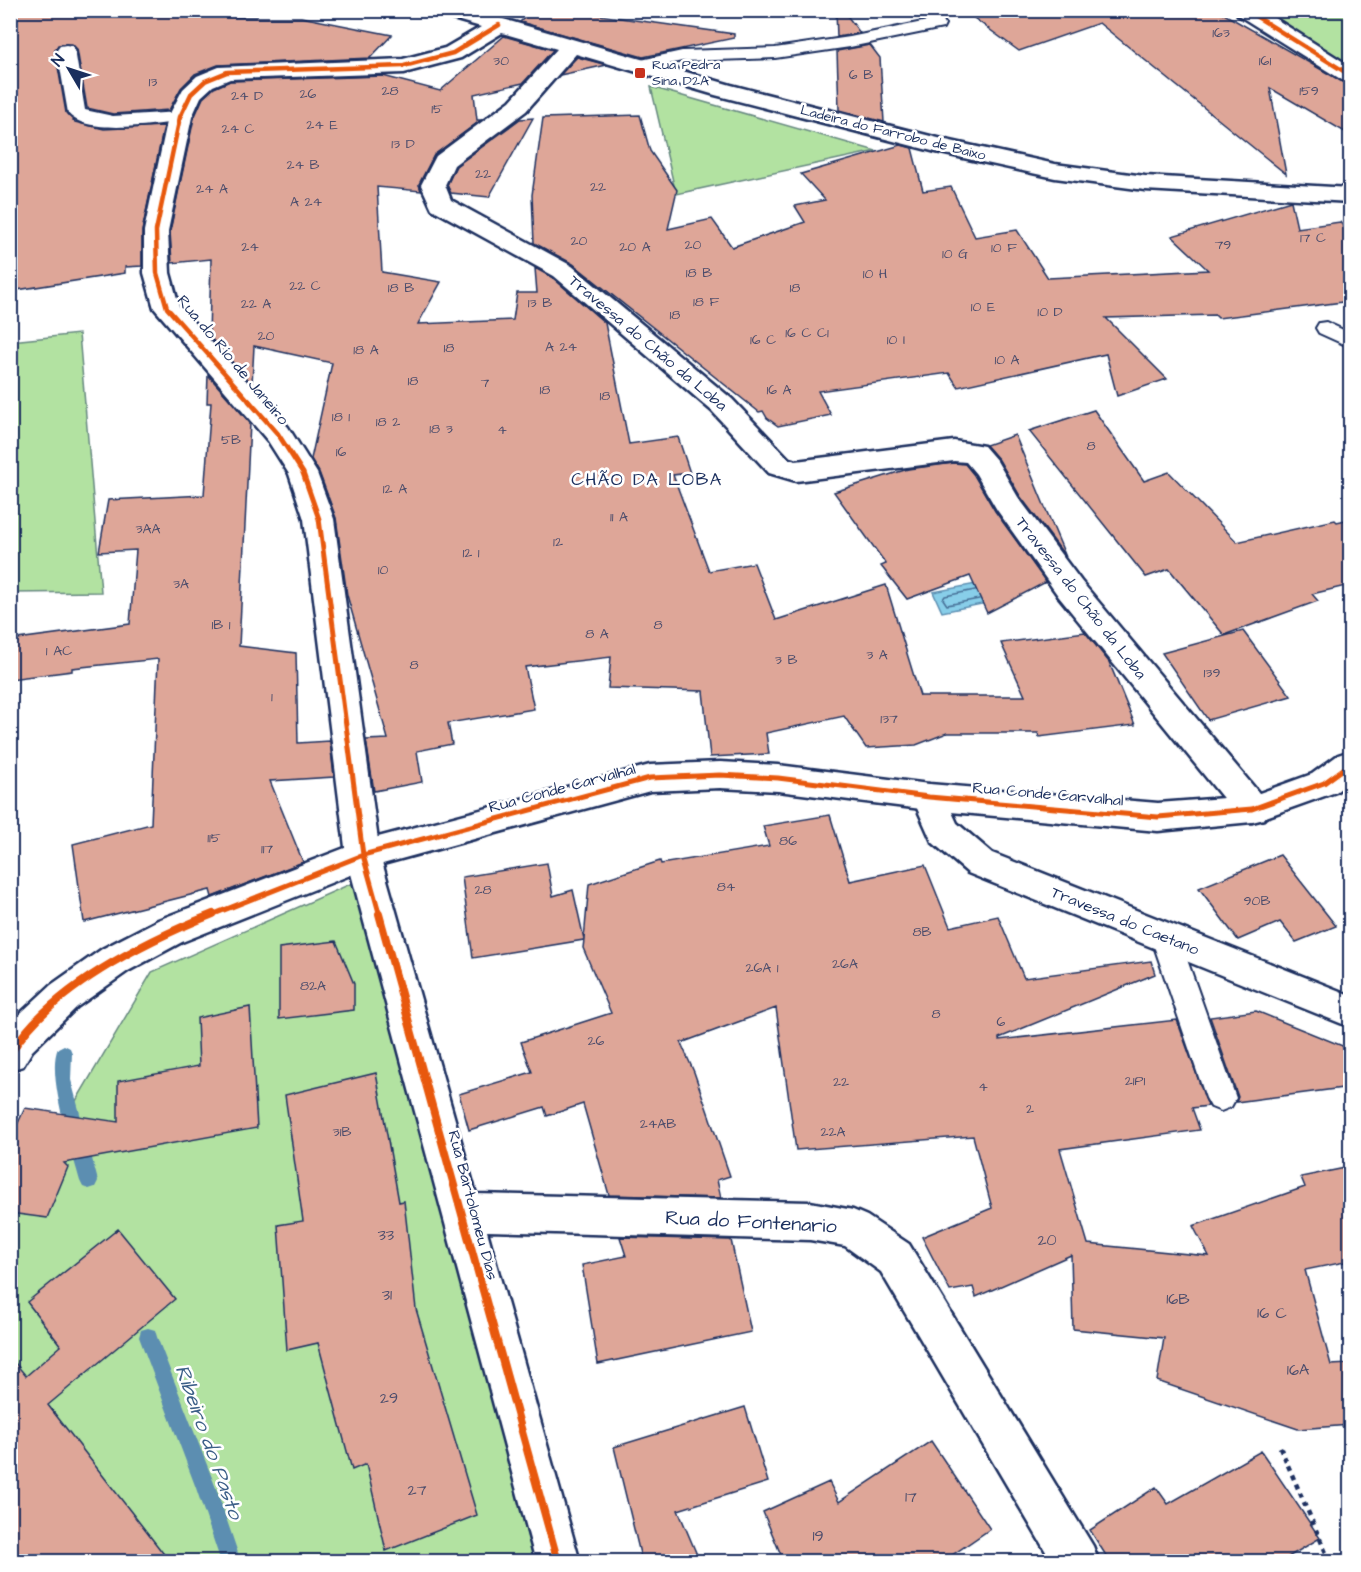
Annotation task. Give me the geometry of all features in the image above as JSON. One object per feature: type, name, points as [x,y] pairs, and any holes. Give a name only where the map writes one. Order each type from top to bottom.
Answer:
[{"type":"street","points":[[1246,10],[1350,75]]},
{"type":"street","name":"Ladeira do Farrobo de Baixo","points":[[457,12],[638,66],[944,147],[1054,171],[1145,183],[1350,195]]},
{"type":"street","name":"Rua do Río de Janeiro","points":[[363,855],[319,519],[303,473],[278,434],[167,308],[157,273],[156,231],[180,117],[191,94],[204,81],[226,72],[404,66],[453,53],[499,25]]},
{"type":"street","name":"Travessa do Chão da Loba","points":[[571,47],[518,106],[444,161],[433,185],[441,204],[563,271],[722,405],[779,466],[796,471],[954,451],[974,453],[987,468],[1007,503],[1070,589],[1252,809]]},
{"type":"street","name":"Rua Conde Carvalhal","points":[[14,1041],[63,996],[115,960],[170,931],[261,893],[363,855],[650,778],[720,775],[778,778],[929,797],[1158,817],[1252,809],[1324,783],[1350,764]]},
{"type":"street","name":"Travessa do Caetano","points":[[929,797],[944,832],[980,862],[1350,1011]]},
{"type":"street","name":"Rua Bartolomeu Dias","points":[[363,855],[558,1562]]},
{"type":"street","name":"Rua do Fontenario","points":[[460,1212],[810,1221],[853,1229],[895,1258],[1077,1562]]},
{"type":"lane","points":[[638,66],[682,56],[776,52],[850,42],[937,24]]},
{"type":"lane","points":[[66,50],[77,113],[86,118],[101,121],[180,117]]},
{"type":"lane","points":[[1326,328],[1350,341]]},
{"type":"lane","points":[[1165,937],[1221,1098]]},
{"type":"path","points":[[1280,1448],[1330,1562]]},
{"type":"green space","points":[[1246,11],[1350,11],[1350,75]]},
{"type":"green space","points":[[651,87],[876,151],[676,194]]},
{"type":"green space","points":[[79,334],[101,592],[11,593],[11,341]]},
{"type":"green space","points":[[357,881],[534,1561],[11,1562],[11,1211],[152,972]]},
{"type":"water","points":[[1003,579],[1012,598],[942,612],[933,592]]},
{"type":"building","points":[[10,10],[209,10],[206,17],[301,17],[392,35],[370,58],[218,65],[195,74],[181,88],[169,110],[113,114],[87,108],[77,49],[72,44],[58,45],[55,50],[66,113],[75,122],[104,129],[164,126],[142,231],[142,266],[125,267],[125,273],[10,291]]},
{"type":"building","points":[[533,10],[593,10],[591,14],[734,34],[734,38],[643,57],[520,22]]},
{"type":"building","points":[[836,10],[843,10],[860,33],[837,37]]},
{"type":"building","points":[[963,10],[1217,10],[1350,86],[1350,135],[1270,88],[1286,174],[1099,23],[1019,51]]},
{"type":"building","points":[[504,36],[553,50],[523,83],[474,94],[477,120],[481,120],[434,155],[419,184],[421,191],[377,187],[382,272],[441,282],[418,324],[513,320],[517,293],[537,293],[535,268],[553,278],[605,323],[629,444],[678,437],[690,473],[673,475],[709,571],[754,563],[776,620],[886,585],[920,696],[1025,696],[1001,643],[1085,632],[1109,662],[1135,725],[1039,737],[1038,733],[947,733],[916,745],[866,748],[844,716],[766,733],[769,754],[710,757],[703,691],[608,688],[611,657],[525,667],[534,709],[448,723],[452,744],[417,751],[422,782],[374,791],[366,740],[388,739],[347,595],[336,518],[319,472],[311,459],[332,363],[254,346],[252,384],[209,336],[211,259],[172,263],[170,231],[194,118],[203,98],[214,88],[230,81],[383,76],[440,91]]},
{"type":"building","points":[[870,45],[880,58],[884,122],[839,110],[837,51]]},
{"type":"building","points":[[577,57],[607,65],[560,75]]},
{"type":"building","points":[[640,115],[650,151],[677,190],[668,229],[712,219],[732,247],[805,222],[795,206],[825,200],[801,174],[901,145],[912,148],[923,191],[951,187],[975,237],[1017,230],[1048,278],[1208,270],[1172,236],[1291,201],[1297,228],[1340,222],[1350,236],[1350,301],[1218,318],[1215,315],[1106,318],[1167,379],[1117,396],[1106,354],[958,387],[949,373],[818,391],[831,415],[778,426],[767,418],[763,411],[759,412],[573,264],[534,243],[532,195],[543,118]]},
{"type":"building","points":[[533,118],[489,197],[451,193],[447,185],[456,166],[520,119]]},
{"type":"building","points":[[208,375],[250,423],[239,646],[296,653],[298,743],[330,741],[334,777],[270,781],[303,862],[212,897],[210,890],[84,922],[73,844],[151,824],[158,659],[72,668],[72,671],[10,679],[10,640],[130,624],[136,550],[99,552],[108,500],[204,495],[211,403],[207,403]]},
{"type":"building","points":[[1094,410],[1144,481],[1169,472],[1237,542],[1335,520],[1337,522],[1350,519],[1350,585],[1312,594],[1318,601],[1224,635],[1169,569],[1146,577],[1029,431]]},
{"type":"building","points":[[1015,435],[1066,557],[1020,496],[999,460],[986,445]]},
{"type":"building","points":[[954,463],[965,464],[974,475],[995,511],[1046,582],[987,613],[970,576],[907,599],[881,566],[886,564],[834,492],[908,469]]},
{"type":"building","points":[[1243,631],[1291,696],[1208,720],[1162,653]]},
{"type":"building","points":[[830,815],[850,881],[925,865],[950,927],[998,916],[1024,978],[1151,961],[1155,974],[999,1038],[999,1040],[1177,1020],[1208,1106],[1192,1108],[1200,1130],[1060,1149],[1088,1244],[1209,1256],[1193,1226],[1305,1187],[1301,1177],[1350,1167],[1350,1261],[1305,1270],[1331,1365],[1350,1364],[1350,1425],[1298,1429],[1157,1381],[1164,1338],[1073,1329],[1071,1255],[976,1297],[973,1287],[950,1291],[922,1237],[992,1208],[973,1136],[796,1150],[776,1008],[681,1043],[694,1072],[730,1176],[717,1180],[721,1198],[609,1195],[583,1104],[547,1116],[544,1107],[469,1130],[459,1094],[532,1072],[521,1042],[611,1013],[583,948],[584,940],[473,958],[462,877],[547,863],[553,896],[573,890],[584,939],[589,884],[660,861],[661,864],[769,846],[763,826]]},
{"type":"building","points":[[1280,855],[1336,926],[1296,942],[1280,922],[1238,940],[1199,888]]},
{"type":"building","points":[[336,941],[354,984],[354,1010],[279,1019],[279,948]]},
{"type":"building","points":[[250,1007],[257,1128],[64,1163],[68,1167],[47,1218],[10,1213],[10,1140],[25,1108],[118,1122],[118,1081],[199,1066],[197,1018]]},
{"type":"building","points":[[1256,1011],[1350,1049],[1350,1087],[1236,1102],[1238,1097],[1210,1017]]},
{"type":"building","points":[[376,1073],[399,1202],[404,1201],[416,1309],[477,1515],[386,1551],[366,1464],[352,1470],[318,1343],[287,1350],[278,1225],[303,1221],[285,1095]]},
{"type":"building","points":[[118,1229],[175,1299],[48,1405],[170,1562],[10,1562],[10,1357],[26,1376],[61,1346],[27,1302]]},
{"type":"building","points":[[620,1237],[731,1240],[751,1332],[598,1364],[582,1265],[626,1256]]},
{"type":"building","points":[[745,1407],[768,1482],[678,1510],[700,1562],[642,1562],[614,1447]]},
{"type":"building","points":[[931,1441],[990,1529],[942,1562],[784,1562],[763,1512],[829,1482],[839,1502]]},
{"type":"building","points":[[1261,1451],[1320,1538],[1280,1562],[1110,1562],[1090,1530],[1156,1487],[1168,1504]]},
{"type":"waterway","name":"Ribeiro do Pasto","points":[[64,1053],[63,1080],[89,1181]]},
{"type":"waterway","name":"Ribeiro do Pasto","points":[[148,1337],[206,1488],[231,1562]]},
{"type":"cycle path","points":[[1246,10],[1350,75]]},
{"type":"cycle path","points":[[499,25],[453,53],[404,66],[227,72],[205,81],[191,94],[180,117],[156,231],[157,273],[167,308],[278,434],[303,473],[319,519],[363,855],[558,1562]]},
{"type":"cycle path","points":[[10,1054],[19,1039],[64,996],[115,960],[170,931],[363,855],[650,778],[720,775],[778,778],[929,797],[1158,817],[1252,809],[1324,783],[1350,764]]},
{"type":"place","name":"Rua Pedra Sina D2A","points":[[640,73]]},
{"type":"district","name":"CHÃO DA LOBA","points":[[647,479]]}]
